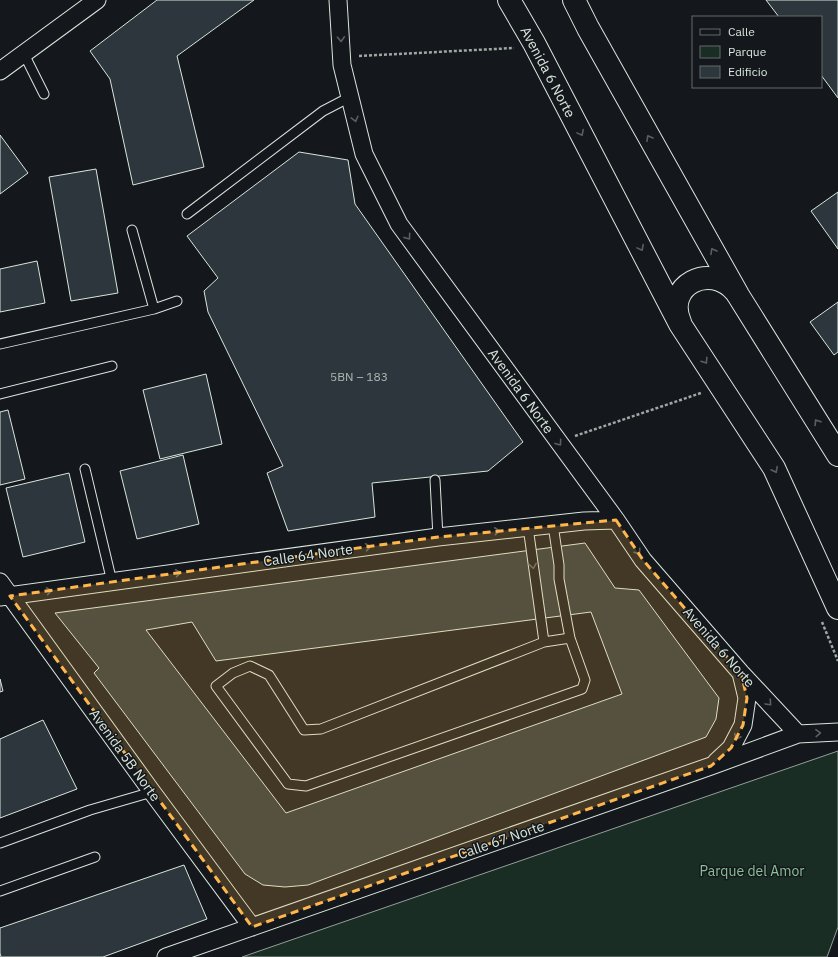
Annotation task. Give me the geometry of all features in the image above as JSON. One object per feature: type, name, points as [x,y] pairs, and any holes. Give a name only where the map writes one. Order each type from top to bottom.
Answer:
[{"type":"main road","name":"Avenida 6 Norte","points":[[509,0],[534,43],[680,324],[774,468],[838,608]]},
{"type":"main road","points":[[574,0],[588,28],[738,295],[838,455]]},
{"type":"main road","points":[[680,324],[677,316],[677,301],[685,288],[697,279],[720,279],[738,295]]},
{"type":"street","points":[[0,72],[97,0]]},
{"type":"street","name":"Avenida 6 Norte","points":[[338,0],[342,65],[364,154],[398,224],[616,520],[643,560],[741,673],[798,734]]},
{"type":"street","name":"Calle 64 Norte","points":[[5,596],[438,537],[584,521],[616,520]]},
{"type":"street","name":"Avenida 5B Norte","points":[[0,582],[5,596],[252,927]]},
{"type":"street","points":[[711,766],[731,748],[743,725],[747,698],[741,673]]},
{"type":"street","name":"Calle 67 Norte","points":[[166,957],[711,766],[798,734],[838,732]]},
{"type":"lane","points":[[24,54],[44,94]]},
{"type":"lane","points":[[187,214],[323,111],[350,97]]},
{"type":"lane","points":[[132,230],[154,309]]},
{"type":"lane","points":[[0,344],[154,309],[178,301]]},
{"type":"lane","points":[[0,394],[112,366]]},
{"type":"lane","points":[[85,469],[112,582]]},
{"type":"lane","points":[[435,480],[438,537]]},
{"type":"lane","points":[[553,525],[559,565],[559,578],[570,638],[585,680],[582,689],[306,786],[288,784],[216,686],[233,673],[250,666],[269,675],[304,730],[321,729],[544,642],[570,638]]},
{"type":"lane","points":[[528,528],[544,642]]},
{"type":"lane","points":[[0,843],[90,810],[152,792]]},
{"type":"lane","points":[[0,891],[95,857]]},
{"type":"path","points":[[356,56],[520,48]]},
{"type":"path","points":[[573,437],[721,386]]},
{"type":"highlighted area","points":[[616,520],[643,560],[741,673],[747,698],[743,725],[731,748],[711,766],[252,927],[10,596],[438,537]]},
{"type":"green space","name":"Parque del Amor","points":[[838,751],[838,927],[827,957],[242,957]]},
{"type":"building","points":[[157,0],[254,0],[177,56],[204,167],[133,185],[110,79],[90,51]]},
{"type":"building","points":[[766,0],[838,0],[838,98],[822,76],[822,16],[778,16]]},
{"type":"building","points":[[0,135],[28,173],[0,194]]},
{"type":"building","points":[[299,152],[348,160],[355,204],[523,442],[488,471],[372,483],[375,517],[288,531],[267,473],[283,466],[208,312],[204,291],[218,278],[187,236]]},
{"type":"building","points":[[96,169],[118,293],[71,301],[49,177]]},
{"type":"building","points":[[838,192],[838,249],[811,211]]},
{"type":"building","points":[[37,261],[45,303],[0,312],[0,269]]},
{"type":"building","points":[[838,302],[838,352],[834,355],[810,322]]},
{"type":"building","points":[[206,374],[222,444],[160,459],[143,390]]},
{"type":"building","points":[[8,410],[25,479],[0,485],[0,412]]},
{"type":"building","points":[[183,455],[199,524],[137,539],[120,471]]},
{"type":"building","points":[[69,473],[85,542],[23,557],[6,488]]},
{"type":"building","points":[[585,543],[615,588],[639,590],[719,698],[716,719],[706,737],[308,885],[285,887],[263,885],[245,874],[94,673],[99,668],[55,613]],"holes":[[[591,612],[622,694],[286,813],[146,630],[192,622],[216,661]]]},
{"type":"building","points":[[0,679],[3,691],[0,692]]},
{"type":"building","points":[[43,720],[77,789],[0,818],[0,739]]},
{"type":"building","points":[[184,865],[207,919],[103,957],[1,957],[0,928]]}]
